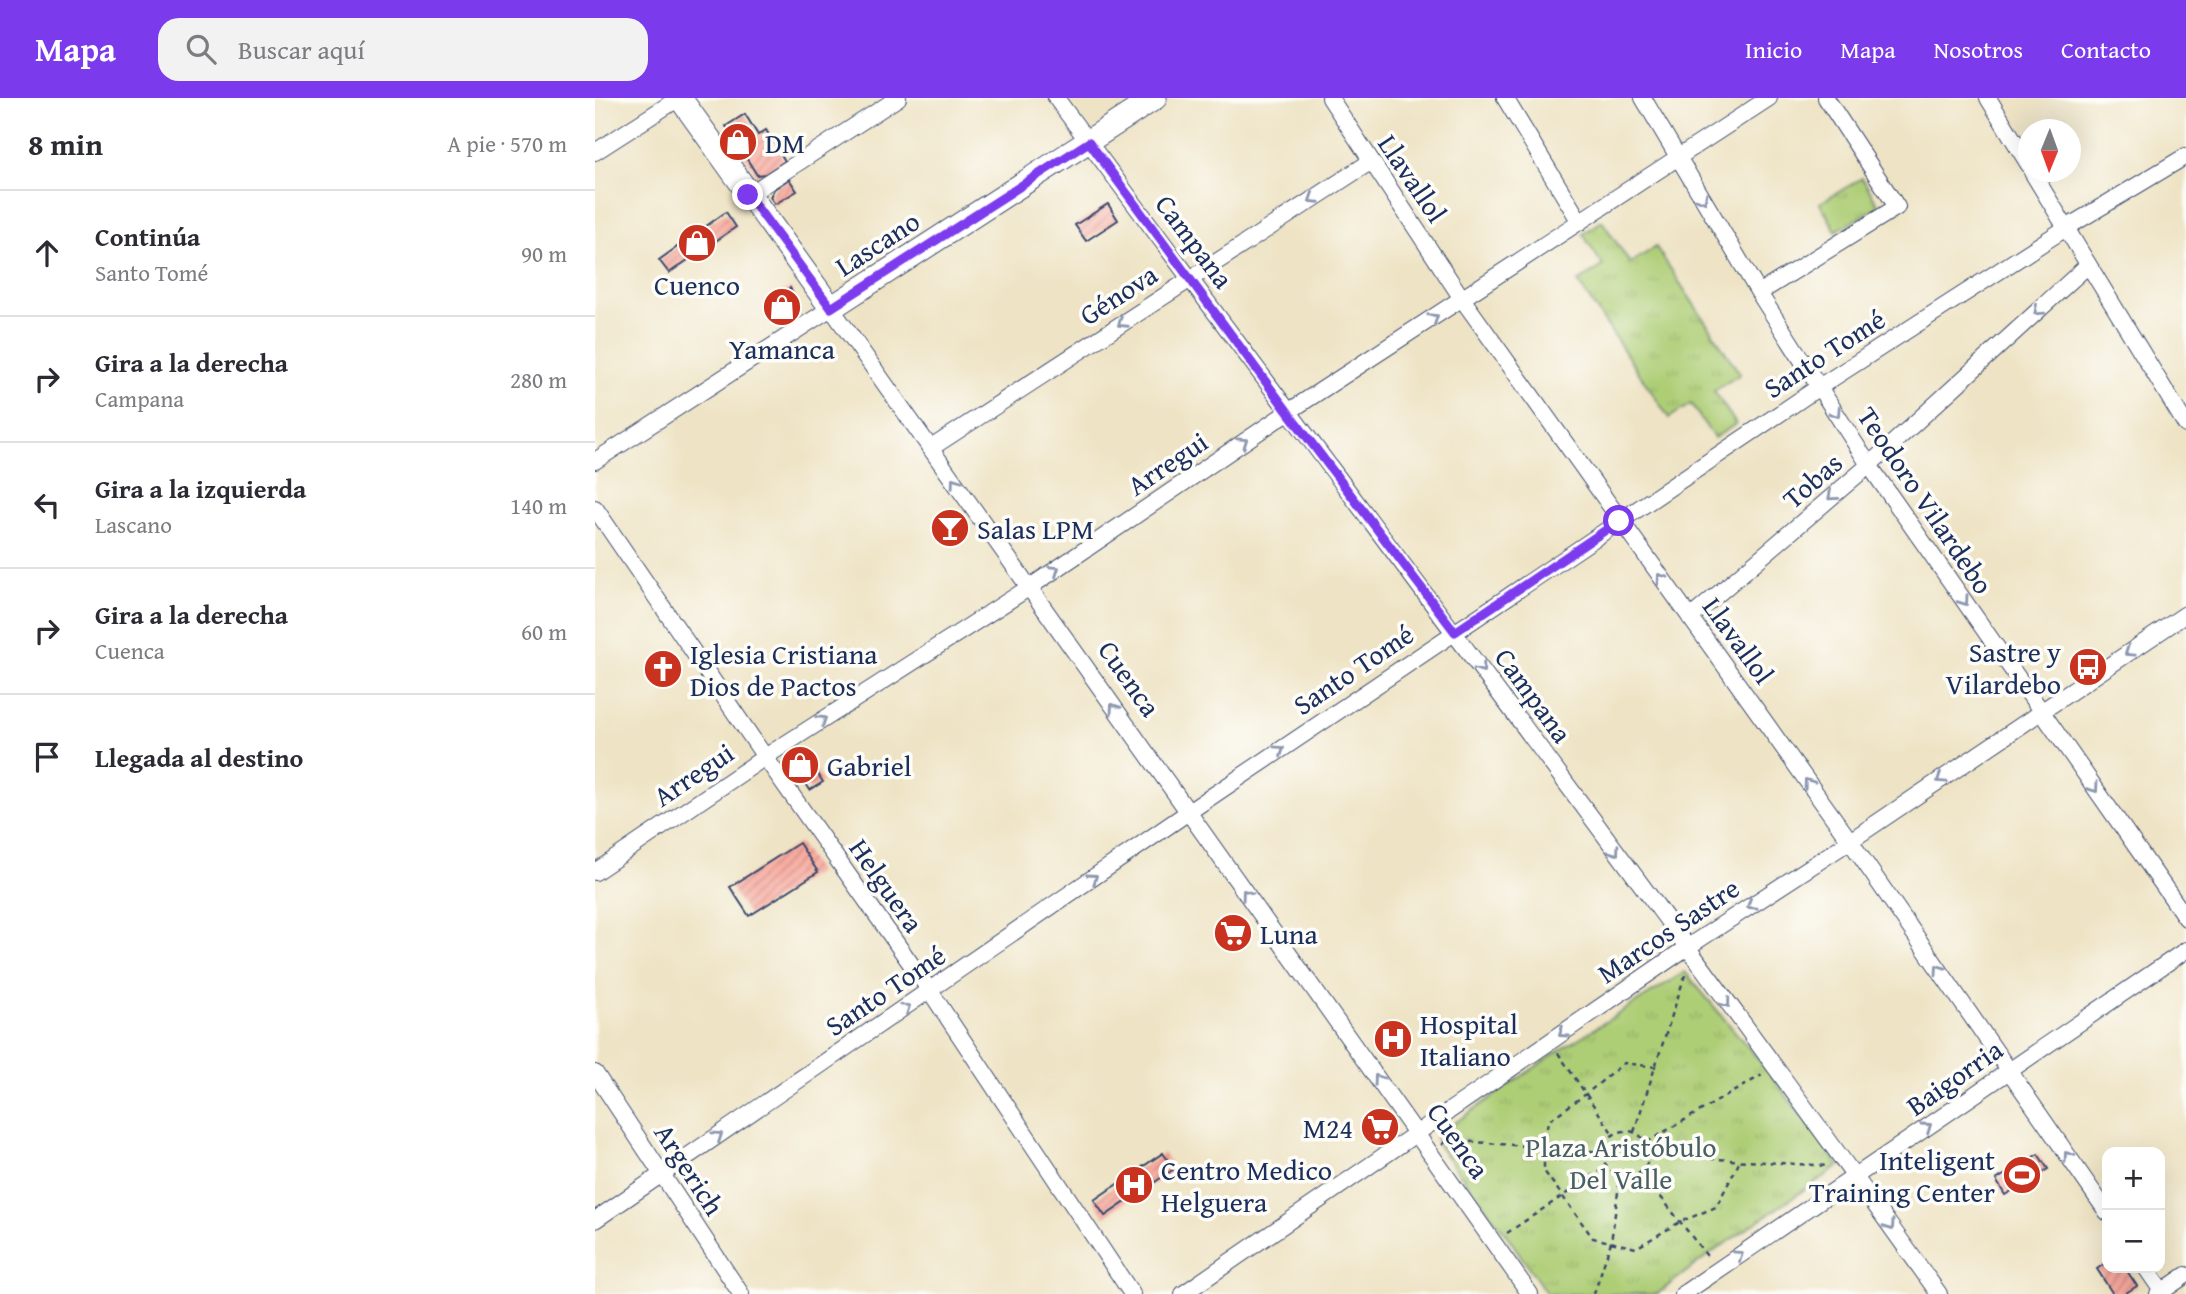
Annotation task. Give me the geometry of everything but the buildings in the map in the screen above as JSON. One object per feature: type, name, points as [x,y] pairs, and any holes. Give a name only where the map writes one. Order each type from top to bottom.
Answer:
[{"type":"street","points":[[595,152],[680,98]]},
{"type":"street","name":"Cuenca","points":[[680,98],[1031,587],[1187,813],[1530,1294]]},
{"type":"street","points":[[748,195],[898,98]]},
{"type":"street","name":"Campana","points":[[1056,98],[1455,632],[1938,1294]]},
{"type":"street","name":"Lascano","points":[[595,461],[1155,98]]},
{"type":"street","name":"Llavallol","points":[[1329,98],[1463,300],[1850,841],[2106,1210]]},
{"type":"street","points":[[1505,98],[1580,222]]},
{"type":"street","name":"Teodoro Vilardebo","points":[[1643,98],[1759,293],[1869,465],[2186,918]]},
{"type":"street","name":"Arregui","points":[[595,872],[765,757],[1031,587],[1288,412],[1769,98]]},
{"type":"street","points":[[1759,293],[1897,207],[1826,98]]},
{"type":"street","points":[[1988,98],[2018,148]]},
{"type":"street","name":"Santo Tomé","points":[[595,1220],[1187,813],[1819,387],[2066,228],[2186,156]]},
{"type":"street","name":"Génova","points":[[931,448],[1370,162]]},
{"type":"street","points":[[2038,182],[2186,425]]},
{"type":"street","name":"Tobas","points":[[1691,618],[1869,465],[2088,265]]},
{"type":"street","name":"Helguera","points":[[595,508],[765,757],[930,991],[1132,1294]]},
{"type":"street","name":"Marcos Sastre","points":[[1182,1294],[1686,948],[1850,841],[2186,614]]},
{"type":"street","name":"Baigorria","points":[[1683,1294],[2186,950]]},
{"type":"street","name":"Argerich","points":[[595,1073],[741,1294]]},
{"type":"street","points":[[2149,1273],[2162,1293],[2186,1275]]},
{"type":"path","points":[[1634,1132],[1685,972],[1697,964]]},
{"type":"path","points":[[1557,1052],[1613,1134]]},
{"type":"path","points":[[1656,1067],[1624,1063],[1548,1121],[1544,1147],[1545,1171],[1593,1238],[1636,1248],[1680,1222],[1716,1207],[1740,1161]]},
{"type":"path","points":[[1647,1142],[1768,1071]]},
{"type":"path","points":[[1613,1134],[1634,1132],[1647,1142],[1650,1155],[1642,1173]]},
{"type":"path","points":[[1613,1134],[1603,1152],[1606,1167],[1620,1177],[1642,1173]]},
{"type":"path","points":[[1432,1153],[1448,1140],[1603,1152]]},
{"type":"path","points":[[1650,1155],[1839,1166]]},
{"type":"path","points":[[1506,1234],[1606,1167]]},
{"type":"path","points":[[1642,1173],[1707,1256]]},
{"type":"path","points":[[1594,1294],[1611,1242],[1620,1177]]},
{"type":"green space","points":[[1862,178],[1879,206],[1836,231],[1820,203]]},
{"type":"green space","points":[[1602,221],[1630,263],[1656,247],[1740,374],[1714,391],[1736,424],[1714,438],[1691,404],[1669,418],[1578,282],[1603,266],[1583,234]]},
{"type":"green space","name":"Plaza Aristóbulo Del Valle","points":[[1685,972],[1768,1071],[1839,1166],[1707,1256],[1657,1294],[1547,1294],[1506,1234],[1437,1144],[1436,1136],[1557,1052]]},
{"type":"place","name":"DM","points":[[738,142]]},
{"type":"place","name":"Cuenco","points":[[697,243]]},
{"type":"place","name":"Yamanca","points":[[782,307]]},
{"type":"place","name":"Salas LPM","points":[[950,528]]},
{"type":"place","name":"Sastre y Vilardebo","points":[[2088,667]]},
{"type":"place","name":"Iglesia Cristiana Dios de Pactos","points":[[663,669]]},
{"type":"place","name":"Gabriel","points":[[800,765]]},
{"type":"place","name":"Luna","points":[[1233,933]]},
{"type":"place","name":"Hospital Italiano","points":[[1393,1039]]},
{"type":"place","name":"M24","points":[[1380,1127]]},
{"type":"place","name":"Inteligent Training Center","points":[[2022,1175]]},
{"type":"place","name":"Centro Medico Helguera","points":[[1134,1185]]},
{"type":"route","points":[[748,195],[831,308],[1089,142],[1288,412],[1455,632],[1619,521]]}]
